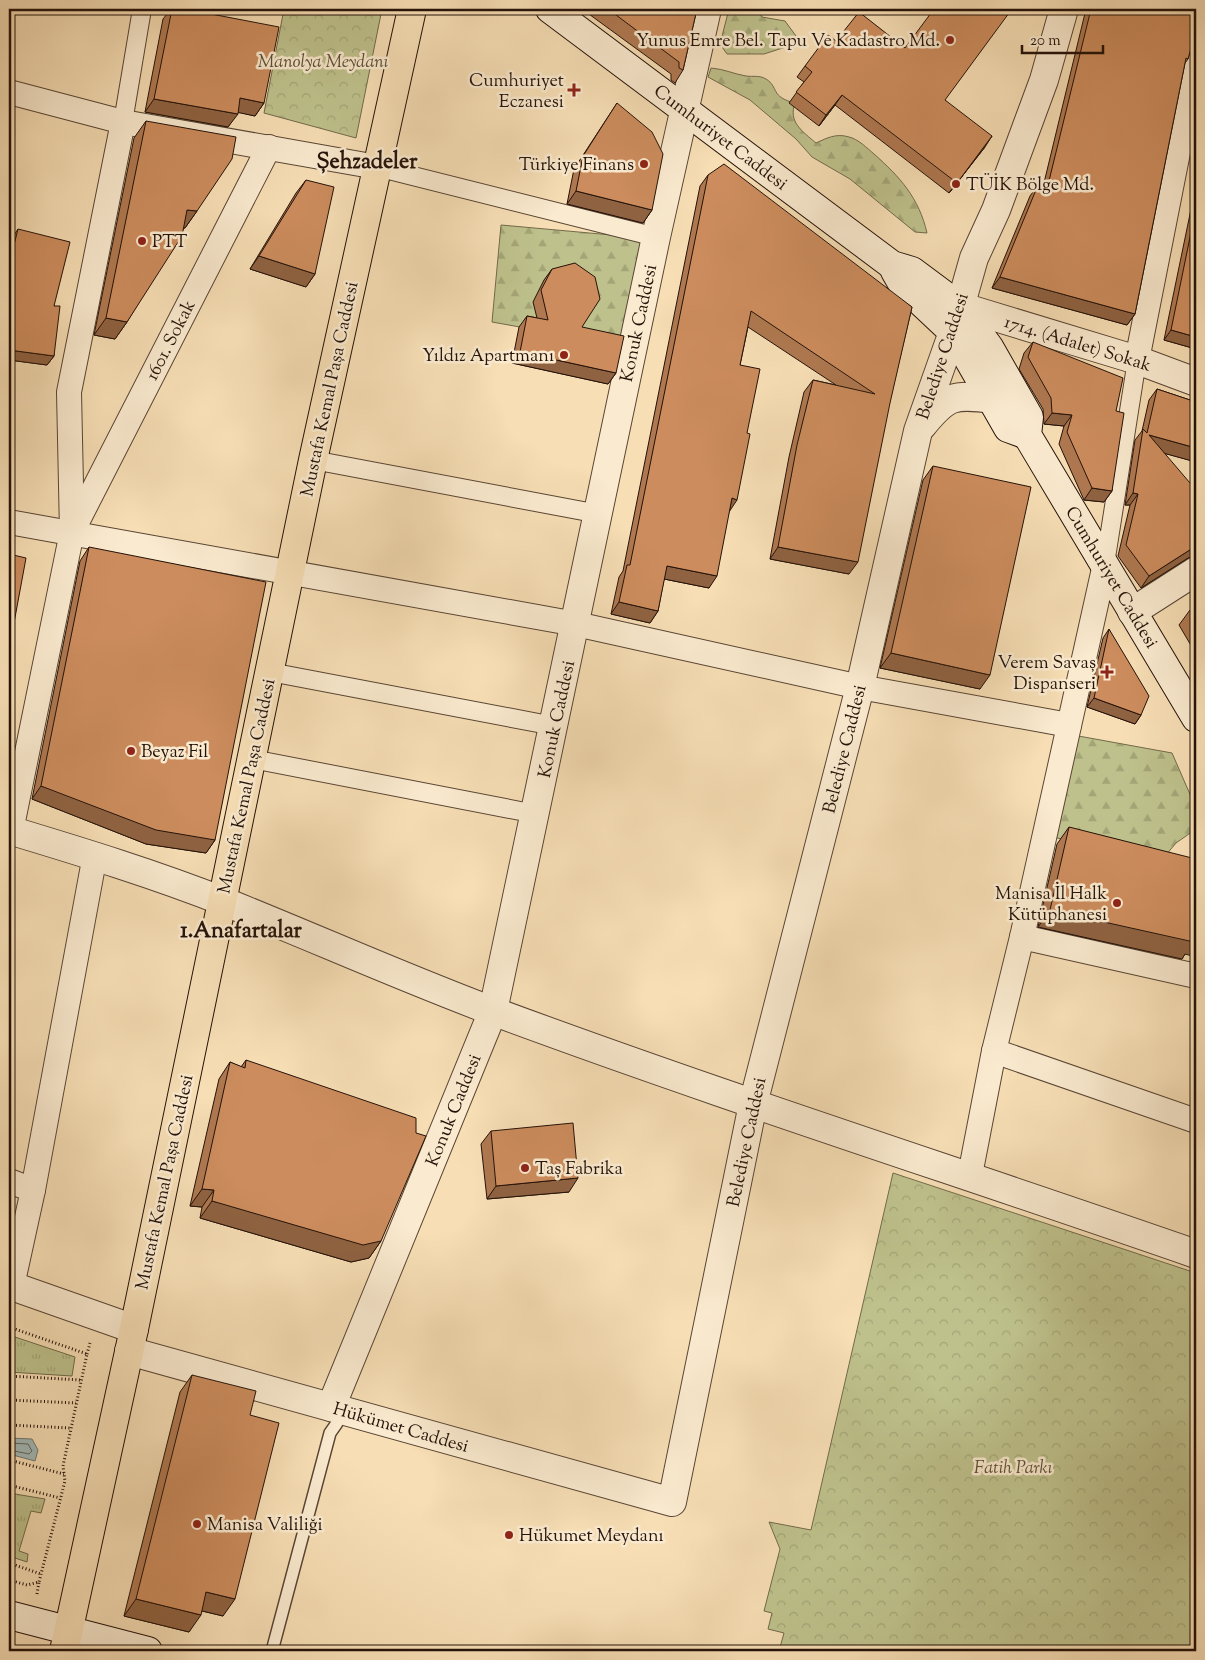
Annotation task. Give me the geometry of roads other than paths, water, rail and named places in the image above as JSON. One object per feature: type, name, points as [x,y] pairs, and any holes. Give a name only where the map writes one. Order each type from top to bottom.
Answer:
[{"type":"main road","name":"Mustafa Kemal Paşa Caddesi","points":[[66,1641],[132,1340],[313,460],[412,9]]},
{"type":"street","points":[[142,9],[123,122],[69,392],[72,532],[10,831],[95,856],[222,901],[493,1011],[753,1104],[970,1175],[1196,1254]]},
{"type":"street","name":"Cumhuriyet Caddesi","points":[[550,9],[892,265],[912,272],[959,306],[989,348],[1029,417],[1028,435],[1196,718]]},
{"type":"street","name":"Konuk Caddesi","points":[[334,1415],[493,1011],[656,237],[707,9]]},
{"type":"street","name":"Belediye Caddesi","points":[[672,1502],[753,1104],[860,687],[918,431],[952,332],[974,258],[996,210],[1044,80],[1064,9]]},
{"type":"street","points":[[970,1175],[994,1051],[1022,938],[1105,564],[1137,360],[1196,67]]},
{"type":"street","points":[[9,92],[123,122],[377,167],[656,237]]},
{"type":"street","name":"1601. Sokak","points":[[72,532],[269,147]]},
{"type":"street","name":"Cumhuriyet Caddesi","points":[[892,265],[903,286],[952,332],[993,399],[1008,428],[1028,435]]},
{"type":"street","name":"1714. (Adalet) Sokak","points":[[959,306],[1137,360],[1196,382]]},
{"type":"street","points":[[918,431],[939,404],[963,395],[993,399]]},
{"type":"street","points":[[313,460],[599,514]]},
{"type":"street","points":[[9,522],[576,624],[860,687],[1069,725]]},
{"type":"street","points":[[1132,612],[1196,571]]},
{"type":"street","points":[[270,672],[554,726]]},
{"type":"street","points":[[252,759],[536,814]]},
{"type":"street","points":[[10,1285],[33,1190],[95,856]]},
{"type":"street","points":[[1022,938],[1196,976]]},
{"type":"street","points":[[994,1051],[1196,1121]]},
{"type":"street","points":[[9,1181],[33,1190]]},
{"type":"street","name":"Hükümet Caddesi","points":[[10,1285],[132,1340],[334,1415],[672,1502]]},
{"type":"street","points":[[9,1615],[66,1641],[148,1651]]},
{"type":"lane","points":[[272,1651],[334,1415]]},
{"type":"water","points":[[9,1438],[32,1439],[38,1450],[35,1461],[9,1454]]},
{"type":"place","name":"Yunus Emre Bel. Tapu Ve Kadastro Md.","points":[[950,40]]},
{"type":"place","name":"Cumhuriyet Eczanesi","points":[[574,90]]},
{"type":"place","name":"Türkiye Finans","points":[[644,164]]},
{"type":"place","name":"TÜİK Bölge Md.","points":[[956,184]]},
{"type":"place","name":"PTT","points":[[142,241]]},
{"type":"place","name":"Yıldız Apartmanı","points":[[564,355]]},
{"type":"place","name":"Verem Savaş Dispanseri","points":[[1107,672]]},
{"type":"place","name":"Beyaz Fil","points":[[131,751]]},
{"type":"place","name":"Manisa İl Halk Kütüphanesi","points":[[1117,903]]},
{"type":"place","name":"Taş Fabrika","points":[[525,1168]]},
{"type":"place","name":"Manisa Valiliği","points":[[197,1524]]},
{"type":"place","name":"Hükumet Meydanı","points":[[509,1535]]},
{"type":"district","name":"Şehzadeler","points":[[367,160]]},
{"type":"district","name":"1.Anafartalar","points":[[241,929]]},
{"type":"park label","name":"Manolya Meydanı","points":[[323,61]]},
{"type":"park label","name":"Fatih Parkı","points":[[1013,1467]]}]
